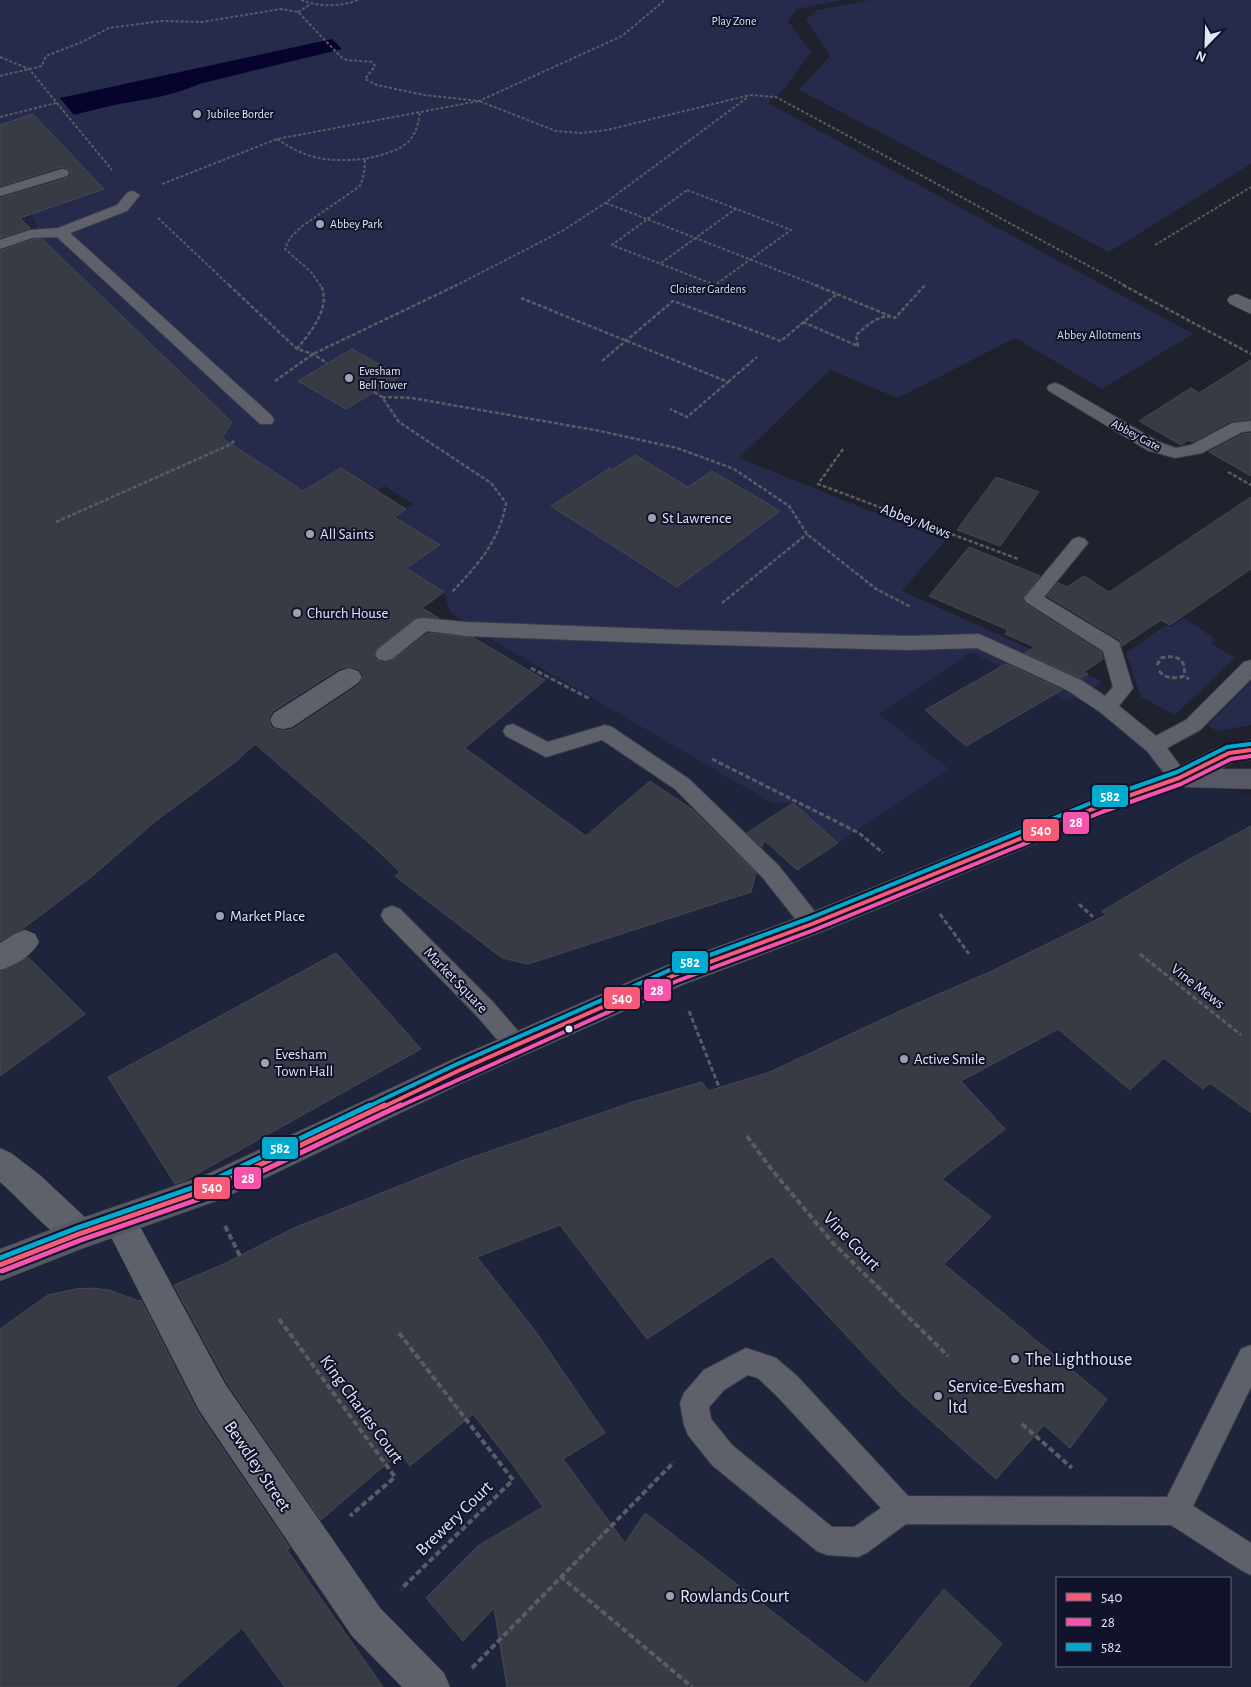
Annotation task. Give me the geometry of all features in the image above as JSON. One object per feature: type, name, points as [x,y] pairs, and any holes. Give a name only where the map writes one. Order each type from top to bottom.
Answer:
[{"type":"main road","points":[[0,1265],[79,1234],[211,1188],[460,1070],[674,975],[812,924],[1100,806],[1179,778],[1230,753],[1251,750]]},
{"type":"main road","points":[[1179,778],[1251,779]]},
{"type":"street","points":[[283,720],[349,678]]},
{"type":"street","points":[[0,958],[25,942]]},
{"type":"street","points":[[0,1163],[79,1234]]},
{"type":"street","name":"Bewdley Street","points":[[119,1221],[212,1398],[366,1622],[430,1687]]},
{"type":"lane","points":[[0,192],[62,173]]},
{"type":"lane","points":[[0,245],[30,234],[60,232],[122,208],[134,195]]},
{"type":"lane","points":[[60,232],[266,420]]},
{"type":"lane","name":"Abbey Gate","points":[[1054,388],[1153,446],[1175,453],[1196,449],[1238,427],[1251,426]]},
{"type":"lane","points":[[1079,543],[1034,598],[1112,647],[1123,688],[1107,707]]},
{"type":"lane","points":[[385,654],[423,624],[466,629],[909,643],[979,641],[1074,685],[1107,707],[1154,746],[1179,778]]},
{"type":"lane","points":[[1154,746],[1193,725],[1251,667]]},
{"type":"lane","points":[[513,731],[546,750],[605,732],[682,784],[771,872],[812,924]]},
{"type":"lane","name":"Market Square","points":[[392,915],[484,1008],[517,1046]]},
{"type":"lane","points":[[1175,1511],[1251,1358]]},
{"type":"lane","points":[[902,1510],[787,1386],[766,1367],[746,1361],[714,1380],[694,1403],[698,1425],[722,1455],[827,1541],[858,1542],[902,1510],[1175,1511],[1251,1560]]},
{"type":"path","points":[[301,0],[311,4],[338,5],[358,0]]},
{"type":"path","points":[[134,195],[277,139],[479,101],[622,36],[665,0]]},
{"type":"path","points":[[298,12],[311,4]]},
{"type":"path","points":[[0,76],[42,66],[46,56],[82,42],[109,28],[155,21],[202,22],[281,9],[298,12],[338,56],[347,60],[372,62],[375,66],[365,79],[377,85],[424,95],[479,101],[556,131],[581,133],[607,130],[750,95],[776,97],[1251,354]]},
{"type":"path","points":[[0,57],[29,69],[134,195],[297,349],[313,354],[328,363]]},
{"type":"path","points":[[56,522],[227,446],[266,420],[300,403],[274,382],[313,354],[492,268],[564,230],[605,203],[750,95]]},
{"type":"path","points":[[0,117],[56,103]]},
{"type":"path","points":[[277,139],[294,151],[307,157],[329,160],[365,159],[386,154],[412,139],[416,132],[420,112]]},
{"type":"path","points":[[297,349],[320,318],[325,300],[323,286],[312,272],[294,259],[285,249],[290,238],[360,186],[364,174],[365,159]]},
{"type":"path","points":[[1155,245],[1251,187]]},
{"type":"path","points":[[687,190],[792,230],[715,285],[612,245],[649,218],[687,190]]},
{"type":"path","points":[[605,203],[752,258],[895,318],[925,285]]},
{"type":"path","points":[[661,263],[737,208]]},
{"type":"path","points":[[602,361],[673,301],[781,341],[837,294]]},
{"type":"path","points":[[521,298],[728,382]]},
{"type":"path","points":[[803,322],[858,346],[856,335],[873,320],[890,316]]},
{"type":"path","points":[[670,409],[687,416],[757,358]]},
{"type":"path","points":[[374,392],[382,397],[399,422],[491,483],[506,503],[505,518],[497,535],[476,567],[423,624]]},
{"type":"path","points":[[382,397],[412,398],[600,431],[677,448],[734,469],[789,506],[808,534],[876,589],[919,611]]},
{"type":"path","name":"Abbey Mews","points":[[844,450],[818,484],[1054,573]]},
{"type":"path","points":[[681,636],[808,534]]},
{"type":"path","points":[[1168,656],[1178,657],[1185,662],[1184,676],[1178,679],[1162,675],[1157,668],[1157,663],[1161,658],[1168,656]]},
{"type":"path","points":[[524,664],[594,701]]},
{"type":"path","points":[[1184,676],[1222,697]]},
{"type":"path","points":[[709,758],[859,833],[915,881],[969,954]]},
{"type":"path","points":[[1080,904],[1093,917]]},
{"type":"path","name":"Vine Mews","points":[[1140,954],[1242,1035]]},
{"type":"path","points":[[674,975],[719,1087]]},
{"type":"path","name":"Vine Court","points":[[747,1136],[772,1170],[833,1243],[948,1356]]},
{"type":"path","name":"King Charles Court","points":[[279,1319],[395,1478],[314,1547]]},
{"type":"path","name":"Brewery Court","points":[[366,1622],[513,1480],[399,1333]]},
{"type":"path","points":[[1022,1424],[1078,1473]]},
{"type":"path","points":[[470,1670],[560,1576],[682,1455]]},
{"type":"path","points":[[560,1576],[692,1687]]},
{"type":"shaded area","points":[[332,39],[342,49],[199,84],[160,97],[113,105],[74,115],[60,98]]},
{"type":"shaded area","points":[[33,114],[104,189],[31,214],[45,243],[232,422],[221,439],[340,618],[398,655],[436,630],[484,635],[772,803],[793,803],[948,768],[879,714],[971,651],[1068,701],[1103,682],[1151,749],[1179,778],[1251,795],[1251,1687],[0,1687],[0,125]]},
{"type":"green space","points":[[0,0],[843,0],[797,9],[788,21],[811,52],[783,90],[768,103],[1193,334],[1102,389],[1015,338],[898,398],[830,370],[739,458],[945,541],[902,591],[1103,682],[1068,701],[971,652],[879,714],[949,769],[838,843],[793,803],[772,803],[484,635],[450,612],[444,592],[406,568],[439,545],[394,517],[413,504],[384,486],[377,491],[341,468],[303,491],[256,461],[212,487],[45,243],[31,214],[104,189],[33,114],[0,125]]},
{"type":"green space","points":[[870,0],[1251,0],[1251,164],[1109,252],[799,90],[830,56],[806,20],[817,10]]},
{"type":"green space","points":[[1184,618],[1215,639],[1211,643],[1235,658],[1175,715],[1141,697],[1126,653],[1166,625],[1171,627]]},
{"type":"green space","points":[[1251,681],[1251,725],[1217,731],[1208,725]]},
{"type":"building","points":[[33,114],[104,189],[20,218],[30,228],[0,238],[0,198],[68,178],[71,174],[69,169],[61,167],[0,186],[0,125]]},
{"type":"building","points":[[42,239],[232,422],[222,438],[303,491],[341,468],[406,509],[394,517],[440,545],[406,568],[444,592],[422,608],[439,618],[415,618],[377,648],[373,653],[376,660],[384,663],[393,660],[428,633],[474,638],[545,680],[465,748],[586,836],[650,781],[693,810],[756,873],[751,892],[528,964],[502,958],[395,876],[400,872],[375,848],[255,744],[234,763],[157,820],[91,877],[21,930],[0,941],[0,251],[32,240]],"holes":[[[348,666],[359,669],[364,676],[359,685],[293,729],[283,731],[272,728],[268,719],[273,711],[339,669]]]},
{"type":"building","name":"Evesham Bell Tower","points":[[352,349],[401,376],[346,409],[298,381]]},
{"type":"building","points":[[1251,360],[1251,419],[1231,421],[1192,442],[1188,440],[1181,445],[1139,421],[1191,388],[1199,393]]},
{"type":"building","points":[[1251,433],[1251,476],[1209,452],[1243,434]]},
{"type":"building","name":"St Lawrence","points":[[635,455],[688,487],[712,471],[780,511],[677,587],[551,506],[610,468],[612,470]]},
{"type":"building","points":[[996,477],[1039,492],[1000,546],[957,530]]},
{"type":"building","points":[[1251,497],[1251,569],[1170,625],[1161,620],[1122,646],[1120,640],[1047,596],[1058,583],[1067,587],[1084,576],[1109,592]]},
{"type":"building","points":[[969,547],[1040,576],[1023,597],[1024,603],[1101,652],[1103,659],[1084,672],[1088,674],[1081,678],[1025,653],[1035,647],[1005,634],[1008,630],[929,596]]},
{"type":"building","points":[[1006,664],[1062,690],[966,746],[925,710]]},
{"type":"building","points":[[793,803],[838,843],[797,870],[764,840],[762,847],[747,833]]},
{"type":"building","points":[[1251,826],[1251,1113],[1210,1083],[1203,1089],[1164,1058],[1130,1090],[1058,1029],[961,1081],[1005,1129],[942,1179],[991,1217],[944,1264],[1107,1399],[1070,1448],[1044,1425],[996,1479],[901,1394],[772,1256],[647,1339],[560,1225],[477,1257],[536,1332],[605,1433],[563,1459],[625,1543],[645,1513],[866,1684],[944,1589],[1002,1644],[968,1687],[507,1687],[494,1608],[463,1641],[426,1598],[478,1546],[543,1507],[473,1414],[410,1466],[400,1452],[321,1520],[227,1383],[174,1285],[224,1264],[294,1228],[464,1160],[633,1102],[702,1082],[708,1091],[770,1072],[902,1010],[992,971],[1106,915],[1102,911],[1188,860]]},
{"type":"building","name":"Evesham Town Hall","points":[[336,953],[421,1049],[186,1180],[175,1184],[108,1077]]},
{"type":"building","points":[[28,957],[85,1014],[0,1076],[0,972]]},
{"type":"building","points":[[75,1289],[109,1290],[139,1301],[141,1300],[197,1411],[290,1548],[287,1550],[383,1687],[285,1687],[242,1628],[175,1687],[0,1687],[0,1329],[48,1295]]},
{"type":"transit line","name":"582","points":[[0,1258],[77,1228],[209,1182],[457,1064],[672,969],[810,918],[1098,800],[1177,772],[1227,747],[1250,744]]},
{"type":"transit line","name":"540","points":[[0,1265],[79,1234],[211,1188],[460,1070],[675,975],[812,924],[1100,806],[1179,778],[1229,753],[1251,750]]},
{"type":"transit line","name":"28","points":[[2,1271],[81,1240],[214,1194],[463,1076],[677,981],[814,930],[1102,812],[1181,784],[1231,759],[1251,756]]},
{"type":"place","name":"Jubilee Border","points":[[197,114]]},
{"type":"place","name":"Abbey Park","points":[[320,224]]},
{"type":"place","name":"Evesham Bell Tower","points":[[349,378]]},
{"type":"place","name":"St Lawrence","points":[[652,518]]},
{"type":"place","name":"All Saints","points":[[310,534]]},
{"type":"place","name":"Church House","points":[[297,613]]},
{"type":"place","name":"Market Place","points":[[220,916]]},
{"type":"place","name":"Active Smile","points":[[904,1059]]},
{"type":"place","name":"Evesham Town Hall","points":[[265,1063]]},
{"type":"place","name":"The Lighthouse","points":[[1015,1359]]},
{"type":"place","name":"Service-Evesham ltd","points":[[938,1396]]},
{"type":"place","name":"Rowlands Court","points":[[670,1596]]},
{"type":"park label","name":"Play Zone","points":[[734,21]]},
{"type":"park label","name":"Cloister Gardens","points":[[708,289]]},
{"type":"park label","name":"Abbey Allotments","points":[[1099,335]]}]
